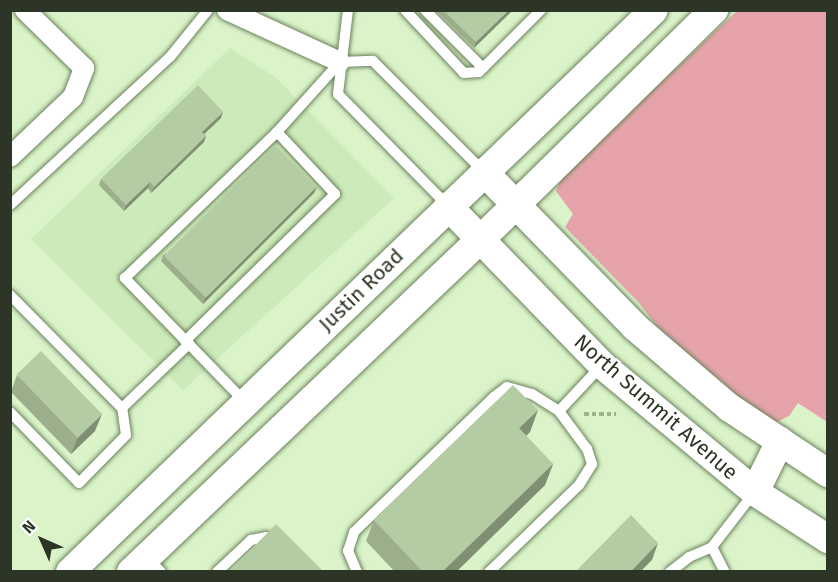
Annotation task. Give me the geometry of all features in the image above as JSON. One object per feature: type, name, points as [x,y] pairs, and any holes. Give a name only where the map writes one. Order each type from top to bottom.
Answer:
[{"type":"main road","name":"Justin Road","points":[[70,572],[654,10]]},
{"type":"main road","points":[[146,567],[714,10]]},
{"type":"main road","points":[[484,172],[517,203],[635,327],[730,408],[828,473]]},
{"type":"main road","name":"North Summit Avenue","points":[[448,206],[602,365],[755,492],[828,539]]},
{"type":"main road","points":[[755,492],[780,441]]},
{"type":"street","points":[[10,157],[73,97],[84,68],[25,10]]},
{"type":"street","points":[[232,11],[340,62]]},
{"type":"lane","points":[[10,205],[170,57],[208,10]]},
{"type":"lane","points":[[348,10],[338,94],[448,206]]},
{"type":"lane","points":[[405,10],[464,73],[483,68],[539,11]]},
{"type":"lane","points":[[425,10],[483,68]]},
{"type":"lane","points":[[245,402],[125,279],[278,132],[340,62],[373,61],[484,172]]},
{"type":"lane","points":[[122,408],[334,194],[278,132]]},
{"type":"lane","points":[[10,412],[79,483],[126,435],[122,408],[11,297]]},
{"type":"lane","points":[[559,411],[602,365]]},
{"type":"lane","points":[[357,572],[348,551],[354,532],[507,387],[532,394],[559,411],[588,449],[592,464],[579,485],[489,572]]},
{"type":"lane","points":[[670,572],[689,556],[712,547],[755,492]]},
{"type":"lane","points":[[217,572],[251,540],[267,537],[281,551]]},
{"type":"lane","points":[[712,547],[725,572]]},
{"type":"path","points":[[584,414],[616,414]]},
{"type":"shaded area","points":[[737,11],[827,11],[827,422],[798,403],[789,416],[773,424],[675,349],[639,303],[565,227],[573,214],[556,191],[563,175]]},
{"type":"shaded area","points":[[230,48],[275,77],[394,198],[183,390],[31,239]]},
{"type":"building","points":[[443,10],[509,10],[476,42]]},
{"type":"building","points":[[198,85],[223,112],[202,132],[206,136],[154,187],[150,182],[126,205],[101,179]]},
{"type":"building","points":[[275,145],[317,187],[206,298],[164,256]]},
{"type":"building","points":[[41,351],[102,414],[78,438],[17,375]]},
{"type":"building","points":[[513,385],[538,410],[519,428],[553,464],[442,572],[423,572],[374,520]]},
{"type":"building","points":[[631,515],[658,543],[630,572],[575,572]]},
{"type":"building","points":[[276,524],[324,572],[229,572]]}]
